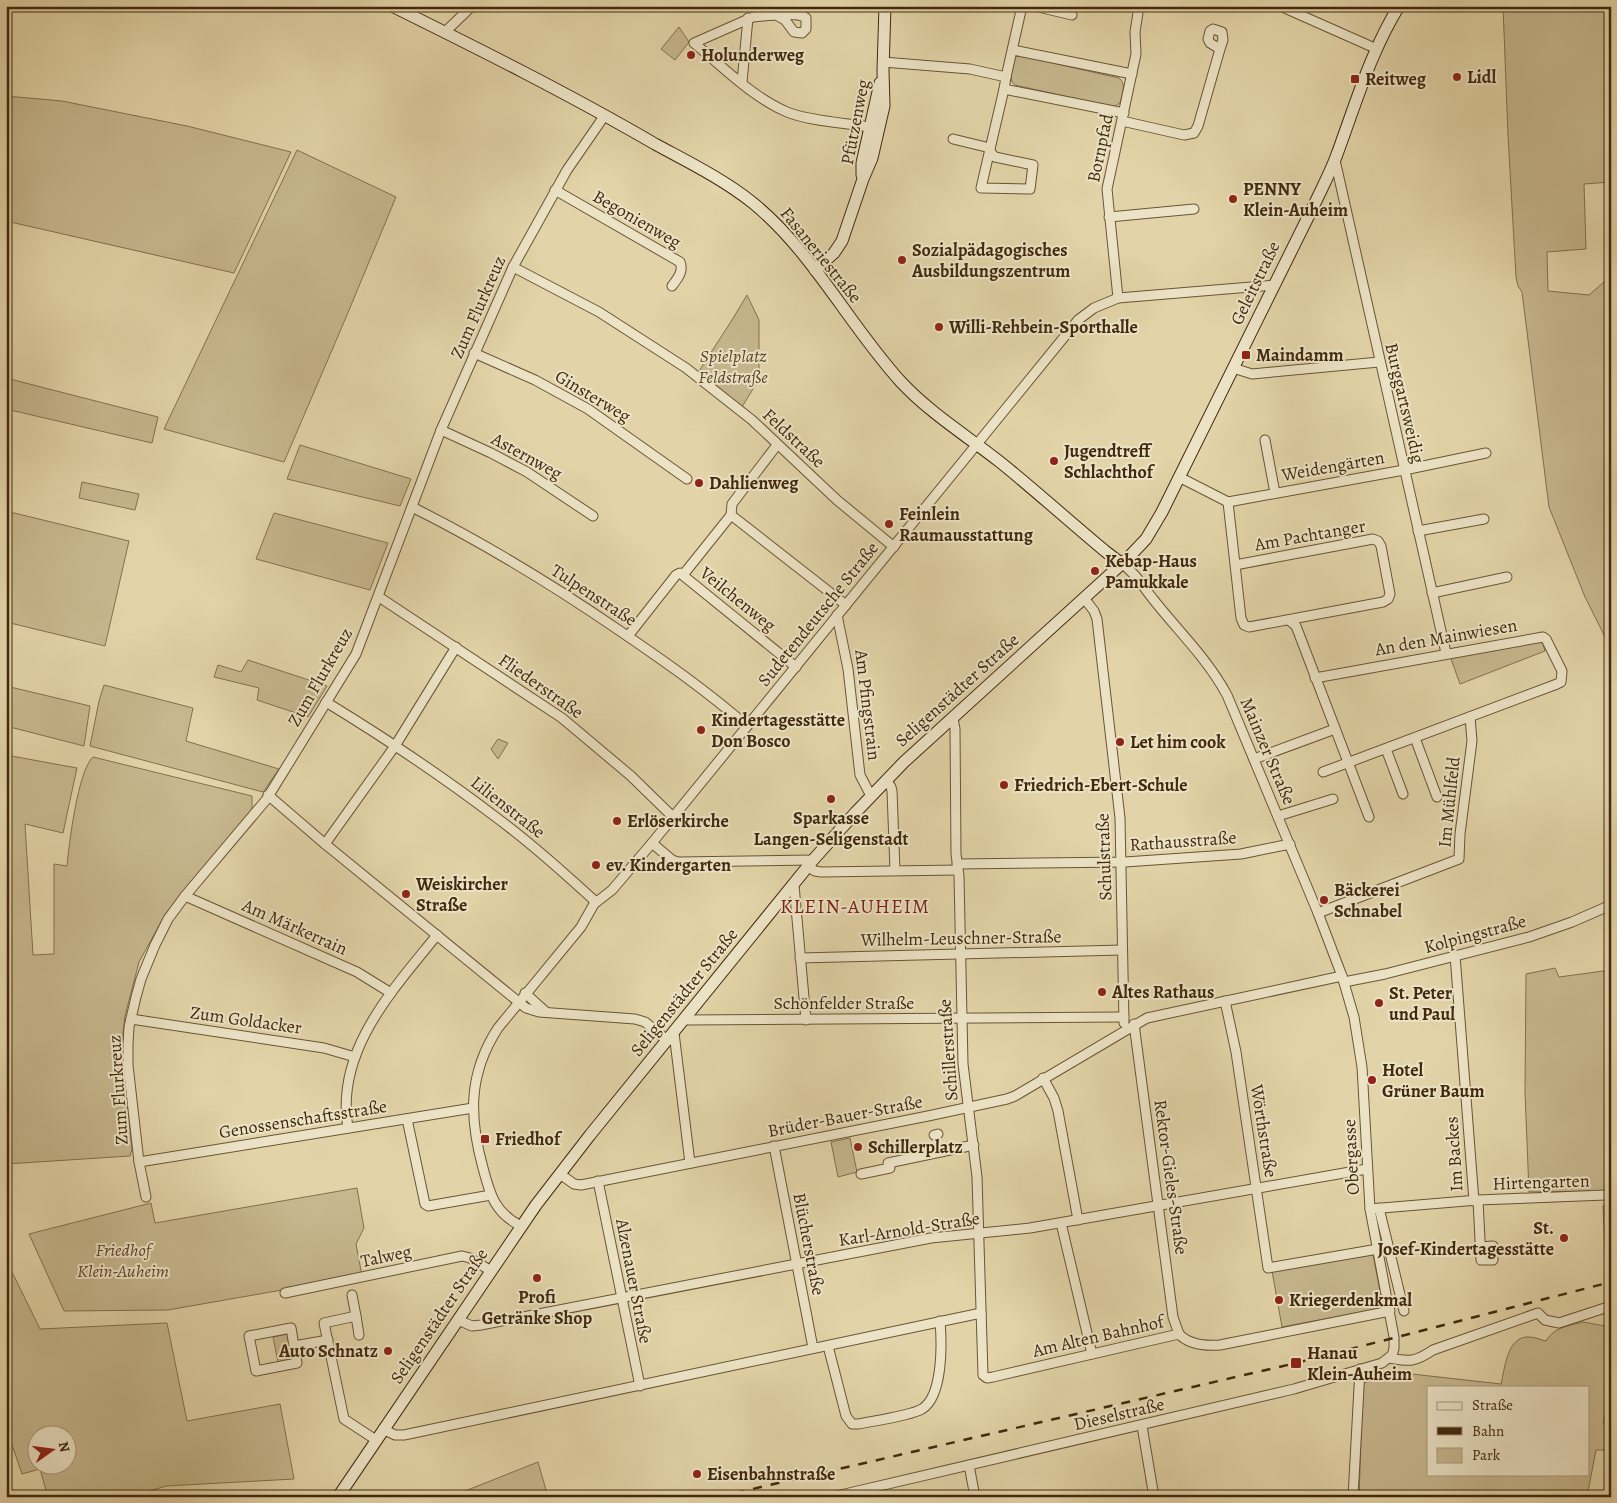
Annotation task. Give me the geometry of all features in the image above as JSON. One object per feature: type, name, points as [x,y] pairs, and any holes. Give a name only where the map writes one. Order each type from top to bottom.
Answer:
[{"type":"main road","name":"Fasaneriestraße","points":[[392,6],[605,115],[744,196],[778,226],[815,270],[902,383],[929,408],[1018,476],[1122,564]]},
{"type":"main road","name":"Pfützenweg","points":[[815,270],[834,253],[842,240],[862,179],[862,163],[875,128],[876,97],[883,67],[885,6]]},
{"type":"main road","name":"Geleitstraße","points":[[1122,564],[1146,539],[1180,477],[1334,160],[1362,84],[1399,6]]},
{"type":"main road","name":"Seligenstädter Straße","points":[[338,1497],[521,1226],[560,1174],[811,863],[886,780],[1122,564]]},
{"type":"street","points":[[445,32],[472,6]]},
{"type":"street","points":[[990,148],[991,153],[996,157],[1033,165],[1030,188],[981,188],[990,148],[1004,89],[1006,77],[1013,50],[1022,6]]},
{"type":"street","points":[[1034,6],[1072,15]]},
{"type":"street","name":"Bornpfad","points":[[1118,298],[1109,217],[1108,183],[1136,54],[1135,32],[1139,6]]},
{"type":"street","points":[[1280,6],[1377,50]]},
{"type":"street","points":[[776,15],[748,18],[694,43],[769,103],[792,114],[875,128]]},
{"type":"street","points":[[742,82],[748,18]]},
{"type":"street","points":[[1004,89],[1123,117],[1184,135],[1194,133],[1198,126],[1220,49]]},
{"type":"street","points":[[1013,50],[1132,74]]},
{"type":"street","points":[[883,67],[970,69],[1006,77]]},
{"type":"street","name":"Zum Flurkreuz","points":[[146,1197],[139,1162],[128,1064],[128,1044],[131,1019],[141,980],[155,945],[168,920],[185,896],[253,816],[268,795],[356,654],[442,430],[513,267],[579,151],[605,115]]},
{"type":"street","points":[[953,139],[990,148]]},
{"type":"street","name":"Burggartsweidig","points":[[1334,160],[1446,653]]},
{"type":"street","name":"Begonienweg","points":[[556,190],[680,262],[681,272],[672,286]]},
{"type":"street","points":[[1109,217],[1194,209]]},
{"type":"street","name":"Feldstraße","points":[[513,267],[599,312],[647,342],[716,391],[752,420],[776,445],[837,500],[894,547]]},
{"type":"street","name":"Sudetendeutsche Straße","points":[[521,1226],[503,1215],[491,1195],[477,1144],[472,1108],[479,1069],[485,1051],[498,1028],[581,927],[596,902],[607,896],[652,843],[1078,320],[1094,308],[1118,298],[1274,286]]},
{"type":"street","name":"Ginsterweg","points":[[474,353],[535,380],[588,409],[686,479]]},
{"type":"street","points":[[1233,368],[1252,374],[1379,362]]},
{"type":"street","name":"Asternweg","points":[[442,430],[527,472],[593,516]]},
{"type":"street","name":"Weidengärten","points":[[1264,440],[1275,493]]},
{"type":"street","points":[[776,445],[732,504],[731,515],[846,605]]},
{"type":"street","name":"Weidengärten","points":[[1228,502],[1486,453]]},
{"type":"street","points":[[1180,477],[1228,502],[1241,618],[1244,625],[1249,627],[1289,620],[1296,626],[1369,817]]},
{"type":"street","name":"Tulpenstraße","points":[[412,507],[506,558],[628,636],[697,685],[747,726]]},
{"type":"street","name":"Veilchenweg","points":[[683,575],[731,515]]},
{"type":"street","points":[[1418,532],[1484,519]]},
{"type":"street","name":"Am Pachtanger","points":[[1235,565],[1373,539],[1380,543],[1390,594],[1388,598],[1382,602],[1289,620]]},
{"type":"street","name":"Mainzer Straße","points":[[1122,564],[1128,568],[1193,644],[1215,674],[1227,695],[1290,844],[1343,979]]},
{"type":"street","name":"Veilchenweg","points":[[628,636],[676,575],[680,574],[796,667]]},
{"type":"street","points":[[1432,592],[1507,577]]},
{"type":"street","name":"Fliederstraße","points":[[379,596],[562,718],[631,776],[673,817]]},
{"type":"street","name":"Schulstraße","points":[[1084,598],[1094,611],[1097,619],[1119,809],[1124,1031]]},
{"type":"street","name":"Am Pfingstrain","points":[[837,615],[848,669],[860,776],[871,796]]},
{"type":"street","name":"An den Mainwiesen","points":[[1315,678],[1446,653],[1543,637],[1546,639],[1562,671],[1561,682],[1470,717]]},
{"type":"street","points":[[325,844],[395,746],[456,647]]},
{"type":"street","name":"Lilienstraße","points":[[326,702],[446,780],[498,818],[596,902]]},
{"type":"street","points":[[1323,772],[1470,717]]},
{"type":"street","name":"Im Mühlfeld","points":[[1318,913],[1459,859],[1460,834],[1472,741],[1470,717]]},
{"type":"street","name":"Schillerstraße","points":[[953,718],[955,729],[964,1077],[974,1145],[979,1233],[982,1371],[987,1378]]},
{"type":"street","points":[[1254,759],[1335,729]]},
{"type":"street","points":[[1414,738],[1437,798]]},
{"type":"street","points":[[1386,749],[1403,794]]},
{"type":"street","points":[[886,780],[892,790],[895,870]]},
{"type":"street","points":[[268,795],[518,1002],[533,1011],[640,1020],[671,1037],[690,1162]]},
{"type":"street","points":[[1278,816],[1332,799]]},
{"type":"street","name":"Rathausstraße","points":[[652,843],[672,860],[678,862],[811,863],[815,871],[822,872],[1121,862],[1240,854],[1290,844]]},
{"type":"street","points":[[794,885],[806,1020]]},
{"type":"street","name":"Am Märkerrain","points":[[185,896],[357,972],[391,993]]},
{"type":"street","name":"Kolpingstraße","points":[[1225,1001],[1343,979],[1385,974],[1529,938],[1611,905]]},
{"type":"street","points":[[348,1128],[345,1106],[346,1094],[355,1057],[368,1027],[391,993],[437,935]]},
{"type":"street","name":"Wilhelm-Leuschner-Straße","points":[[800,958],[960,954],[1122,946]]},
{"type":"street","name":"Im Backes","points":[[1455,955],[1476,1201]]},
{"type":"street","name":"Obergasse","points":[[1343,979],[1354,1017],[1362,1056],[1368,1169],[1375,1209],[1378,1250],[1394,1338],[1394,1349],[1389,1358]]},
{"type":"street","points":[[525,993],[546,1012]]},
{"type":"street","name":"Brüder-Bauer-Straße","points":[[560,1174],[571,1183],[577,1185],[774,1146],[858,1134],[1010,1097],[1134,1024],[1153,1016],[1225,1001]]},
{"type":"street","name":"Wörthstraße","points":[[1225,1001],[1236,1052],[1268,1268],[1378,1250]]},
{"type":"street","name":"Schönfelder Straße","points":[[684,1020],[1124,1018]]},
{"type":"street","name":"Zum Goldacker","points":[[131,1019],[324,1048],[355,1057]]},
{"type":"street","name":"Rektor-Gieles-Straße","points":[[1134,1024],[1174,1317],[1179,1334]]},
{"type":"street","points":[[1043,1078],[1054,1098],[1058,1111],[1078,1220]]},
{"type":"street","name":"Genossenschaftsstraße","points":[[139,1162],[472,1108]]},
{"type":"street","points":[[407,1119],[425,1204],[428,1206],[491,1195]]},
{"type":"street","points":[[861,1174],[890,1168],[888,1160],[974,1145]]},
{"type":"street","name":"Blücherstraße","points":[[774,1146],[813,1348]]},
{"type":"street","name":"Karl-Arnold-Straße","points":[[458,1320],[476,1326],[925,1239],[1018,1230],[1368,1169]]},
{"type":"street","name":"Alzenauer Straße","points":[[598,1181],[640,1386]]},
{"type":"street","name":"Hirtengarten","points":[[1375,1209],[1476,1201],[1606,1196]]},
{"type":"street","name":"Hirtengarten","points":[[1476,1201],[1480,1247]]},
{"type":"street","name":"Obergasse","points":[[1375,1209],[1404,1311]]},
{"type":"street","points":[[1061,1223],[1092,1354]]},
{"type":"street","name":"Talweg","points":[[285,1294],[462,1256],[470,1258],[491,1270]]},
{"type":"street","points":[[352,1295],[359,1334]]},
{"type":"street","points":[[1389,1358],[1411,1362],[1420,1359],[1433,1350],[1538,1313],[1545,1320],[1559,1323],[1611,1306]]},
{"type":"street","name":"Am Alten Bahnhof","points":[[987,1378],[1179,1334],[1184,1339],[1196,1344],[1220,1345],[1390,1311]]},
{"type":"street","points":[[383,1429],[394,1435],[404,1435],[981,1313]]},
{"type":"street","points":[[356,1316],[324,1323],[344,1419],[376,1440]]},
{"type":"street","points":[[828,1346],[846,1416],[852,1424],[858,1424],[916,1411],[928,1403],[935,1392],[941,1353],[940,1321]]},
{"type":"street","points":[[290,1328],[294,1346],[297,1363],[256,1371],[249,1336],[290,1328]]},
{"type":"street","points":[[294,1346],[328,1340]]},
{"type":"street","name":"Dieselstraße","points":[[832,1497],[1294,1389],[1382,1363],[1389,1358]]},
{"type":"street","points":[[1353,1497],[1360,1370]]},
{"type":"street","points":[[1142,1426],[1154,1497]]},
{"type":"street","points":[[969,1465],[975,1497]]},
{"type":"green space","points":[[1503,6],[1611,6],[1611,182],[1584,184],[1586,249],[1547,252],[1548,291],[1589,295],[1611,276],[1611,649],[1585,597],[1549,507],[1522,292],[1516,277]]},
{"type":"green space","points":[[679,27],[689,42],[675,60],[661,49]]},
{"type":"green space","points":[[1017,56],[1119,78],[1123,83],[1120,103],[1113,107],[1015,85],[1011,79],[1011,72]]},
{"type":"green space","points":[[6,96],[62,101],[187,126],[291,152],[234,273],[6,221]]},
{"type":"green space","points":[[297,150],[396,197],[284,462],[164,429]]},
{"type":"green space","name":"Spielplatz Feldstraße","points":[[747,295],[759,320],[759,379],[742,407],[699,371]]},
{"type":"green space","points":[[6,378],[158,417],[152,443],[6,409]]},
{"type":"green space","points":[[300,445],[411,479],[400,506],[287,479]]},
{"type":"green space","points":[[82,482],[139,494],[135,510],[79,498]]},
{"type":"green space","points":[[6,511],[129,541],[105,646],[6,622]]},
{"type":"green space","points":[[274,513],[388,543],[370,590],[256,559]]},
{"type":"green space","points":[[1541,638],[1545,651],[1460,684],[1450,656]]},
{"type":"green space","points":[[248,660],[327,686],[308,717],[257,700],[259,688],[214,677],[218,665],[241,672]]},
{"type":"green space","points":[[104,685],[193,708],[186,741],[279,769],[263,792],[90,746]]},
{"type":"green space","points":[[6,686],[90,706],[84,746],[6,726]]},
{"type":"green space","points":[[498,739],[508,743],[498,759],[491,749]]},
{"type":"green space","points":[[6,755],[77,768],[63,833],[25,824],[33,955],[54,954],[54,864],[67,866],[72,825],[79,791],[83,776],[93,757],[252,796],[252,812],[166,913],[139,962],[125,1016],[120,1061],[123,1061],[132,1149],[130,1156],[6,1164]]},
{"type":"green space","points":[[1555,968],[1559,977],[1611,970],[1611,1267],[1606,1268],[1603,1206],[1607,1205],[1606,1191],[1529,1192],[1525,1092],[1526,974]]},
{"type":"green space","points":[[850,1138],[857,1172],[838,1177],[831,1142]]},
{"type":"green space","name":"Friedhof Klein-Auheim","points":[[357,1188],[364,1228],[356,1244],[362,1276],[168,1310],[64,1311],[29,1234],[151,1203],[155,1223]]},
{"type":"green space","points":[[1373,1254],[1383,1308],[1282,1327],[1272,1271]]},
{"type":"green space","points":[[6,1270],[11,1270],[40,1329],[167,1323],[187,1421],[280,1404],[294,1479],[166,1486],[130,1497],[48,1497],[42,1476],[78,1476],[78,1426],[28,1426],[28,1472],[22,1474],[6,1427]]},
{"type":"green space","points":[[1583,1322],[1611,1327],[1611,1393],[1603,1423],[1611,1424],[1611,1450],[1596,1450],[1587,1497],[1359,1497],[1363,1383],[1403,1373],[1501,1384],[1508,1354],[1516,1341],[1522,1338],[1534,1337],[1546,1341],[1557,1330]]},
{"type":"green space","points":[[287,1334],[292,1359],[278,1362],[273,1337]]},
{"type":"green space","points":[[538,1462],[548,1497],[450,1497]]},
{"type":"railway","points":[[718,1497],[1296,1363],[1611,1282]]},
{"type":"place","name":"Holunderweg","points":[[691,55]]},
{"type":"place","name":"Lidl","points":[[1457,77]]},
{"type":"place","name":"Reitweg","points":[[1355,79]]},
{"type":"place","name":"PENNY Klein-Auheim","points":[[1233,199]]},
{"type":"place","name":"Sozialpädagogisches Ausbildungszentrum","points":[[902,260]]},
{"type":"place","name":"Willi-Rehbein-Sporthalle","points":[[939,327]]},
{"type":"place","name":"Maindamm","points":[[1246,355]]},
{"type":"place","name":"Jugendtreff Schlachthof","points":[[1054,461]]},
{"type":"place","name":"Dahlienweg","points":[[699,483]]},
{"type":"place","name":"Feinlein Raumausstattung","points":[[889,524]]},
{"type":"place","name":"Kebap-Haus Pamukkale","points":[[1095,571]]},
{"type":"place","name":"Kindertagesstätte Don Bosco","points":[[701,730]]},
{"type":"place","name":"Let him cook","points":[[1120,742]]},
{"type":"place","name":"Friedrich-Ebert-Schule","points":[[1004,785]]},
{"type":"place","name":"Sparkasse Langen-Seligenstadt","points":[[831,799]]},
{"type":"place","name":"Erlöserkirche","points":[[617,821]]},
{"type":"place","name":"ev. Kindergarten","points":[[596,865]]},
{"type":"place","name":"Weiskircher Straße","points":[[406,894]]},
{"type":"place","name":"Bäckerei Schnabel","points":[[1324,900]]},
{"type":"place","name":"Altes Rathaus","points":[[1102,992]]},
{"type":"place","name":"St. Peter und Paul","points":[[1379,1003]]},
{"type":"place","name":"Hotel Grüner Baum","points":[[1372,1080]]},
{"type":"place","name":"Friedhof","points":[[485,1139]]},
{"type":"place","name":"Schillerplatz","points":[[858,1147]]},
{"type":"place","name":"St. Josef-Kindertagesstätte","points":[[1564,1238]]},
{"type":"place","name":"Profi Getränke Shop","points":[[537,1278]]},
{"type":"place","name":"Kriegerdenkmal","points":[[1279,1300]]},
{"type":"place","name":"Auto Schnatz","points":[[388,1351]]},
{"type":"place","name":"Hanau Klein-Auheim","points":[[1296,1363]]},
{"type":"place","name":"Eisenbahnstraße","points":[[697,1474]]},
{"type":"district","name":"KLEIN-AUHEIM","points":[[855,906]]}]
